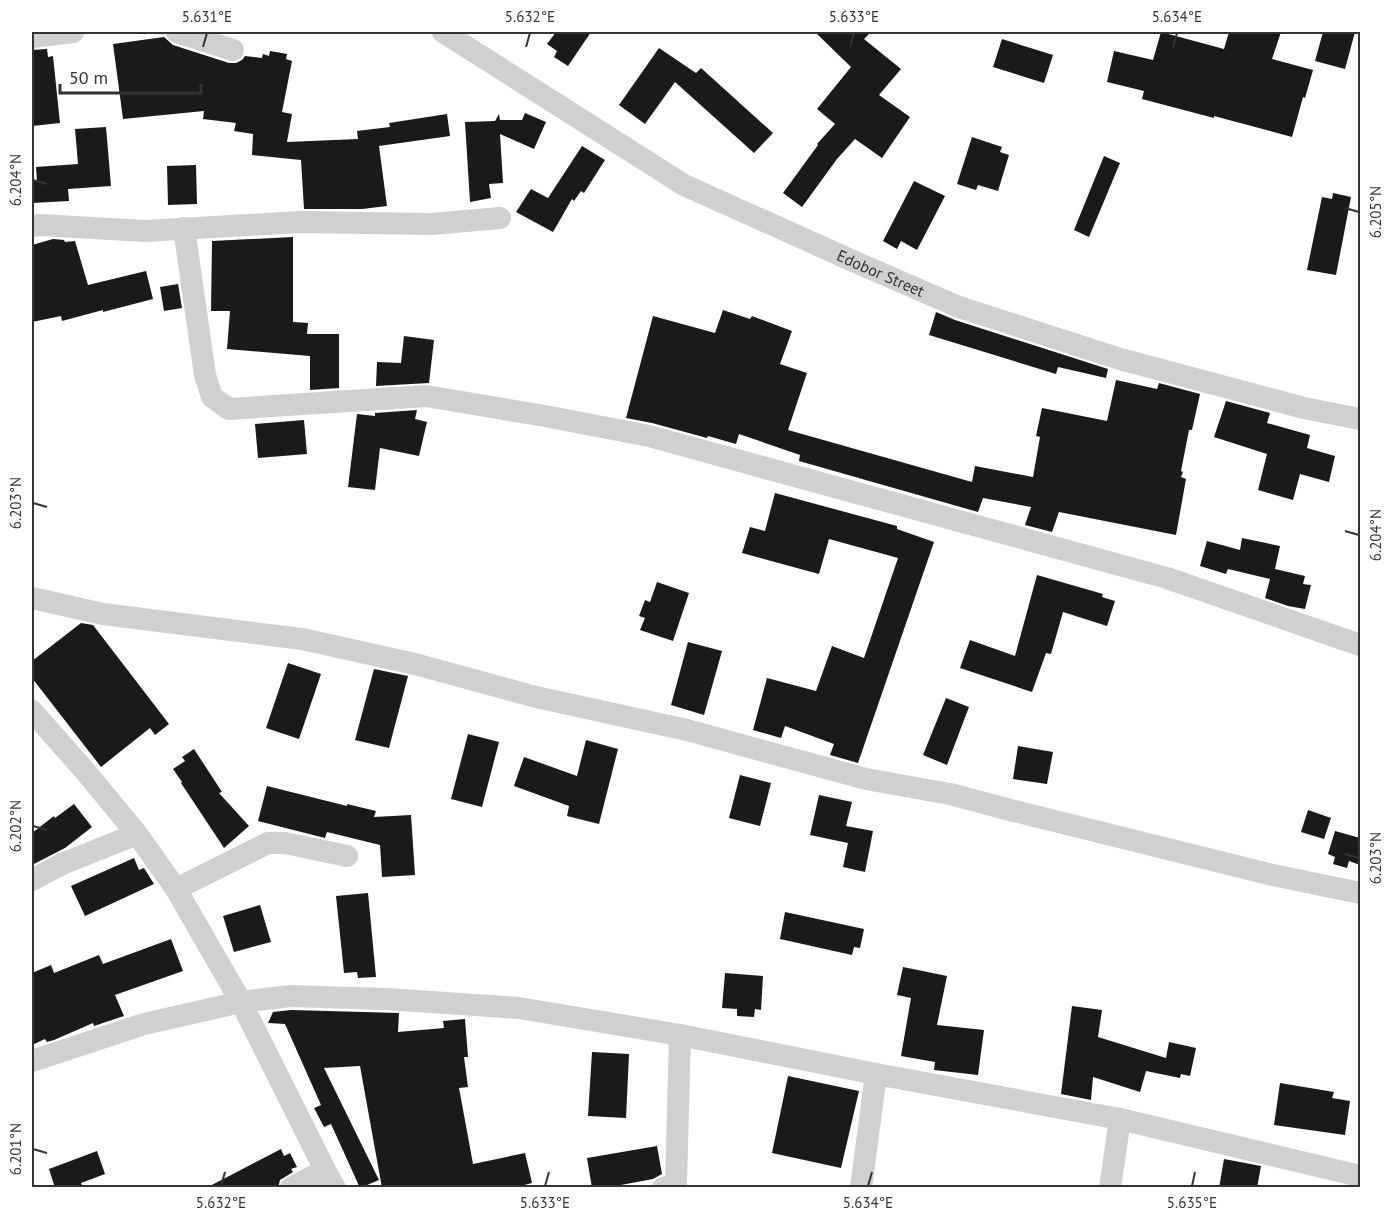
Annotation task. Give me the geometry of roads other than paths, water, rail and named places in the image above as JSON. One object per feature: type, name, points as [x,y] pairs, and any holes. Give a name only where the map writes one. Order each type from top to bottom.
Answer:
[{"type":"street","points":[[32,37],[73,32]]},
{"type":"street","points":[[177,32],[233,50]]},
{"type":"street","name":"Edobor Street","points":[[443,32],[684,185],[959,307],[1120,359],[1304,408],[1360,419]]},
{"type":"street","points":[[32,226],[145,231],[300,222],[432,224],[500,218]]},
{"type":"street","points":[[184,228],[205,375],[212,397],[229,409],[426,396],[650,436],[1167,578],[1360,645]]},
{"type":"street","points":[[32,598],[104,614],[302,639],[404,662],[536,697],[687,730],[866,779],[950,794],[1273,875],[1360,893]]},
{"type":"street","points":[[32,711],[137,834],[176,889],[241,1002],[330,1179],[291,1188]]},
{"type":"street","points":[[32,880],[62,864],[137,834]]},
{"type":"street","points":[[176,889],[268,843],[285,843],[347,856]]},
{"type":"street","points":[[32,1061],[144,1024],[241,1002],[291,996],[386,999],[519,1008],[680,1035],[1120,1119],[1360,1176]]},
{"type":"street","points":[[672,1186],[680,1035]]},
{"type":"street","points":[[861,1188],[876,1074]]},
{"type":"street","points":[[1110,1188],[1120,1119]]}]
